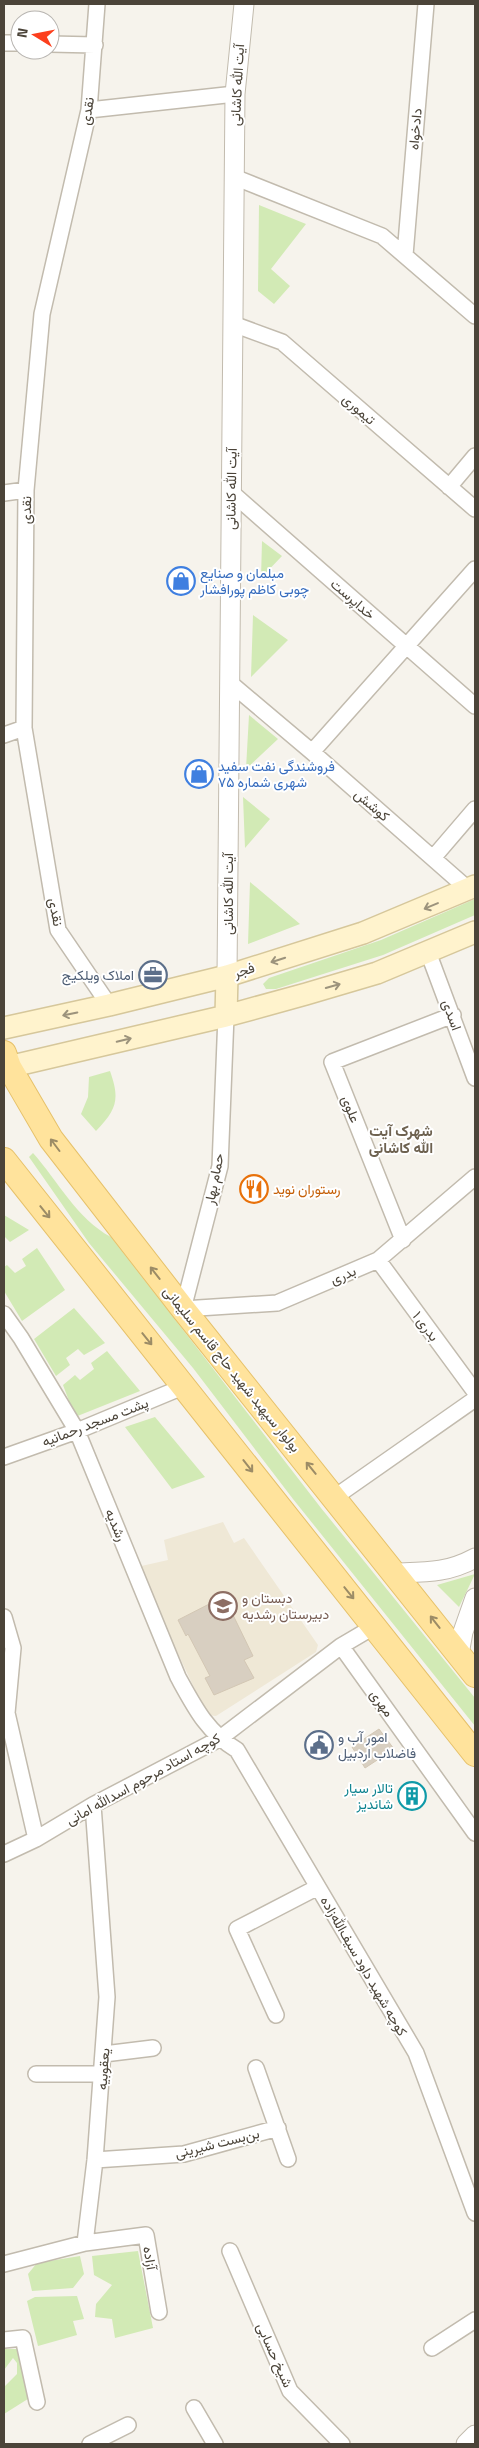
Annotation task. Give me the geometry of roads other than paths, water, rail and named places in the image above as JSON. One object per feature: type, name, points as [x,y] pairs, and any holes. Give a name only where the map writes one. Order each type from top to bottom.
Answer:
[{"type":"main road","name":"فجر","points":[[4,1028],[227,976],[363,934],[472,888]]},
{"type":"main road","points":[[5,1063],[226,1016],[377,973],[475,932]]},
{"type":"main road","points":[[226,1016],[227,976]]},
{"type":"main road","name":"بولوار سپهبد شهید حاج قاسم سلیمانی","points":[[5,1063],[51,1139],[183,1309],[396,1573],[475,1675]]},
{"type":"main road","points":[[4,1160],[12,1180],[185,1386],[475,1754]]},
{"type":"street","name":"نقدی","points":[[97,4],[89,110],[42,314],[26,490],[24,728],[58,930],[108,1005]]},
{"type":"street","name":"آیت الله کاشانی","points":[[227,976],[235,94],[244,4]]},
{"type":"street","name":"دادخواه","points":[[405,255],[426,4]]},
{"type":"street","points":[[60,44],[95,45]]},
{"type":"street","points":[[89,110],[235,94]]},
{"type":"street","points":[[234,177],[382,236],[475,316]]},
{"type":"street","name":"تیموری","points":[[233,324],[282,342],[475,509]]},
{"type":"street","points":[[449,487],[475,456]]},
{"type":"street","points":[[4,493],[26,490]]},
{"type":"street","name":"خداپرست","points":[[231,492],[475,706]]},
{"type":"street","points":[[312,752],[475,570]]},
{"type":"street","name":"کوشش","points":[[229,682],[433,858],[472,888]]},
{"type":"street","points":[[4,736],[24,728]]},
{"type":"street","points":[[433,858],[475,809]]},
{"type":"street","name":"اسدی","points":[[428,952],[475,1078]]},
{"type":"street","name":"علوی","points":[[403,1240],[332,1062],[453,1015]]},
{"type":"street","name":"حمام بهار","points":[[183,1309],[220,1166],[226,1016]]},
{"type":"street","name":"بدری","points":[[183,1309],[277,1303],[378,1260],[475,1179]]},
{"type":"street","name":"بدری ۱","points":[[378,1260],[475,1392]]},
{"type":"street","name":"رشدیه","points":[[4,1314],[21,1338],[78,1431],[178,1678],[197,1712],[219,1739]]},
{"type":"street","name":"پشت مسجد رحمانیه","points":[[4,1457],[78,1431],[185,1386]]},
{"type":"street","points":[[335,1497],[475,1399]]},
{"type":"street","points":[[396,1573],[430,1572],[456,1568],[475,1558]]},
{"type":"street","points":[[459,1654],[463,1632],[475,1598]]},
{"type":"street","points":[[4,1617],[13,1648],[7,1713],[36,1839]]},
{"type":"street","name":"کوچه استاد مرحوم اسدالله امانی","points":[[4,1854],[94,1808],[219,1739],[341,1646],[375,1626]]},
{"type":"street","name":"مهری","points":[[341,1646],[475,1833]]},
{"type":"street","name":"کوچه شهید داود سیف‌الله‌زاده","points":[[219,1739],[237,1750],[416,2054],[475,2213]]},
{"type":"street","name":"یعقوبیه","points":[[85,2243],[103,2074],[107,1997],[94,1808]]},
{"type":"street","points":[[276,2015],[237,1929],[318,1887]]},
{"type":"street","points":[[104,2054],[153,2048]]},
{"type":"street","name":"بن‌بست شیرینی","points":[[256,2068],[288,2159]]},
{"type":"street","points":[[36,2074],[103,2074]]},
{"type":"street","name":"بن‌بست شیرینی","points":[[95,2160],[184,2154],[278,2128]]},
{"type":"street","name":"آزاده","points":[[85,2243],[146,2235],[158,2312]]},
{"type":"street","points":[[4,2264],[85,2243]]},
{"type":"street","name":"شیخ حسابی","points":[[230,2251],[290,2391],[342,2444]]},
{"type":"street","points":[[432,2348],[475,2320]]},
{"type":"street","points":[[4,2340],[23,2338],[36,2402]]},
{"type":"street","points":[[194,2408],[215,2444]]},
{"type":"street","points":[[90,2444],[128,2425]]},
{"type":"street","points":[[466,2444],[475,2435]]},
{"type":"place","name":"مبلمان و صنایع چوبی کاظم پورافشار","points":[[181,581]]},
{"type":"place","name":"فروشندگی نفت سفید شهری شماره ۷۵","points":[[199,774]]},
{"type":"place","name":"املاک ویلکیج","points":[[153,975]]},
{"type":"place","name":"رستوران نوید","points":[[254,1189]]},
{"type":"place","name":"دبستان و دبیرستان رشدیه","points":[[223,1606]]},
{"type":"place","name":"امور آب و فاضلاب اردبیل","points":[[319,1745]]},
{"type":"place","name":"تالار سیار شاندیز","points":[[412,1796]]},
{"type":"district","name":"شهرک آیت الله کاشانی","points":[[401,1140]]}]
